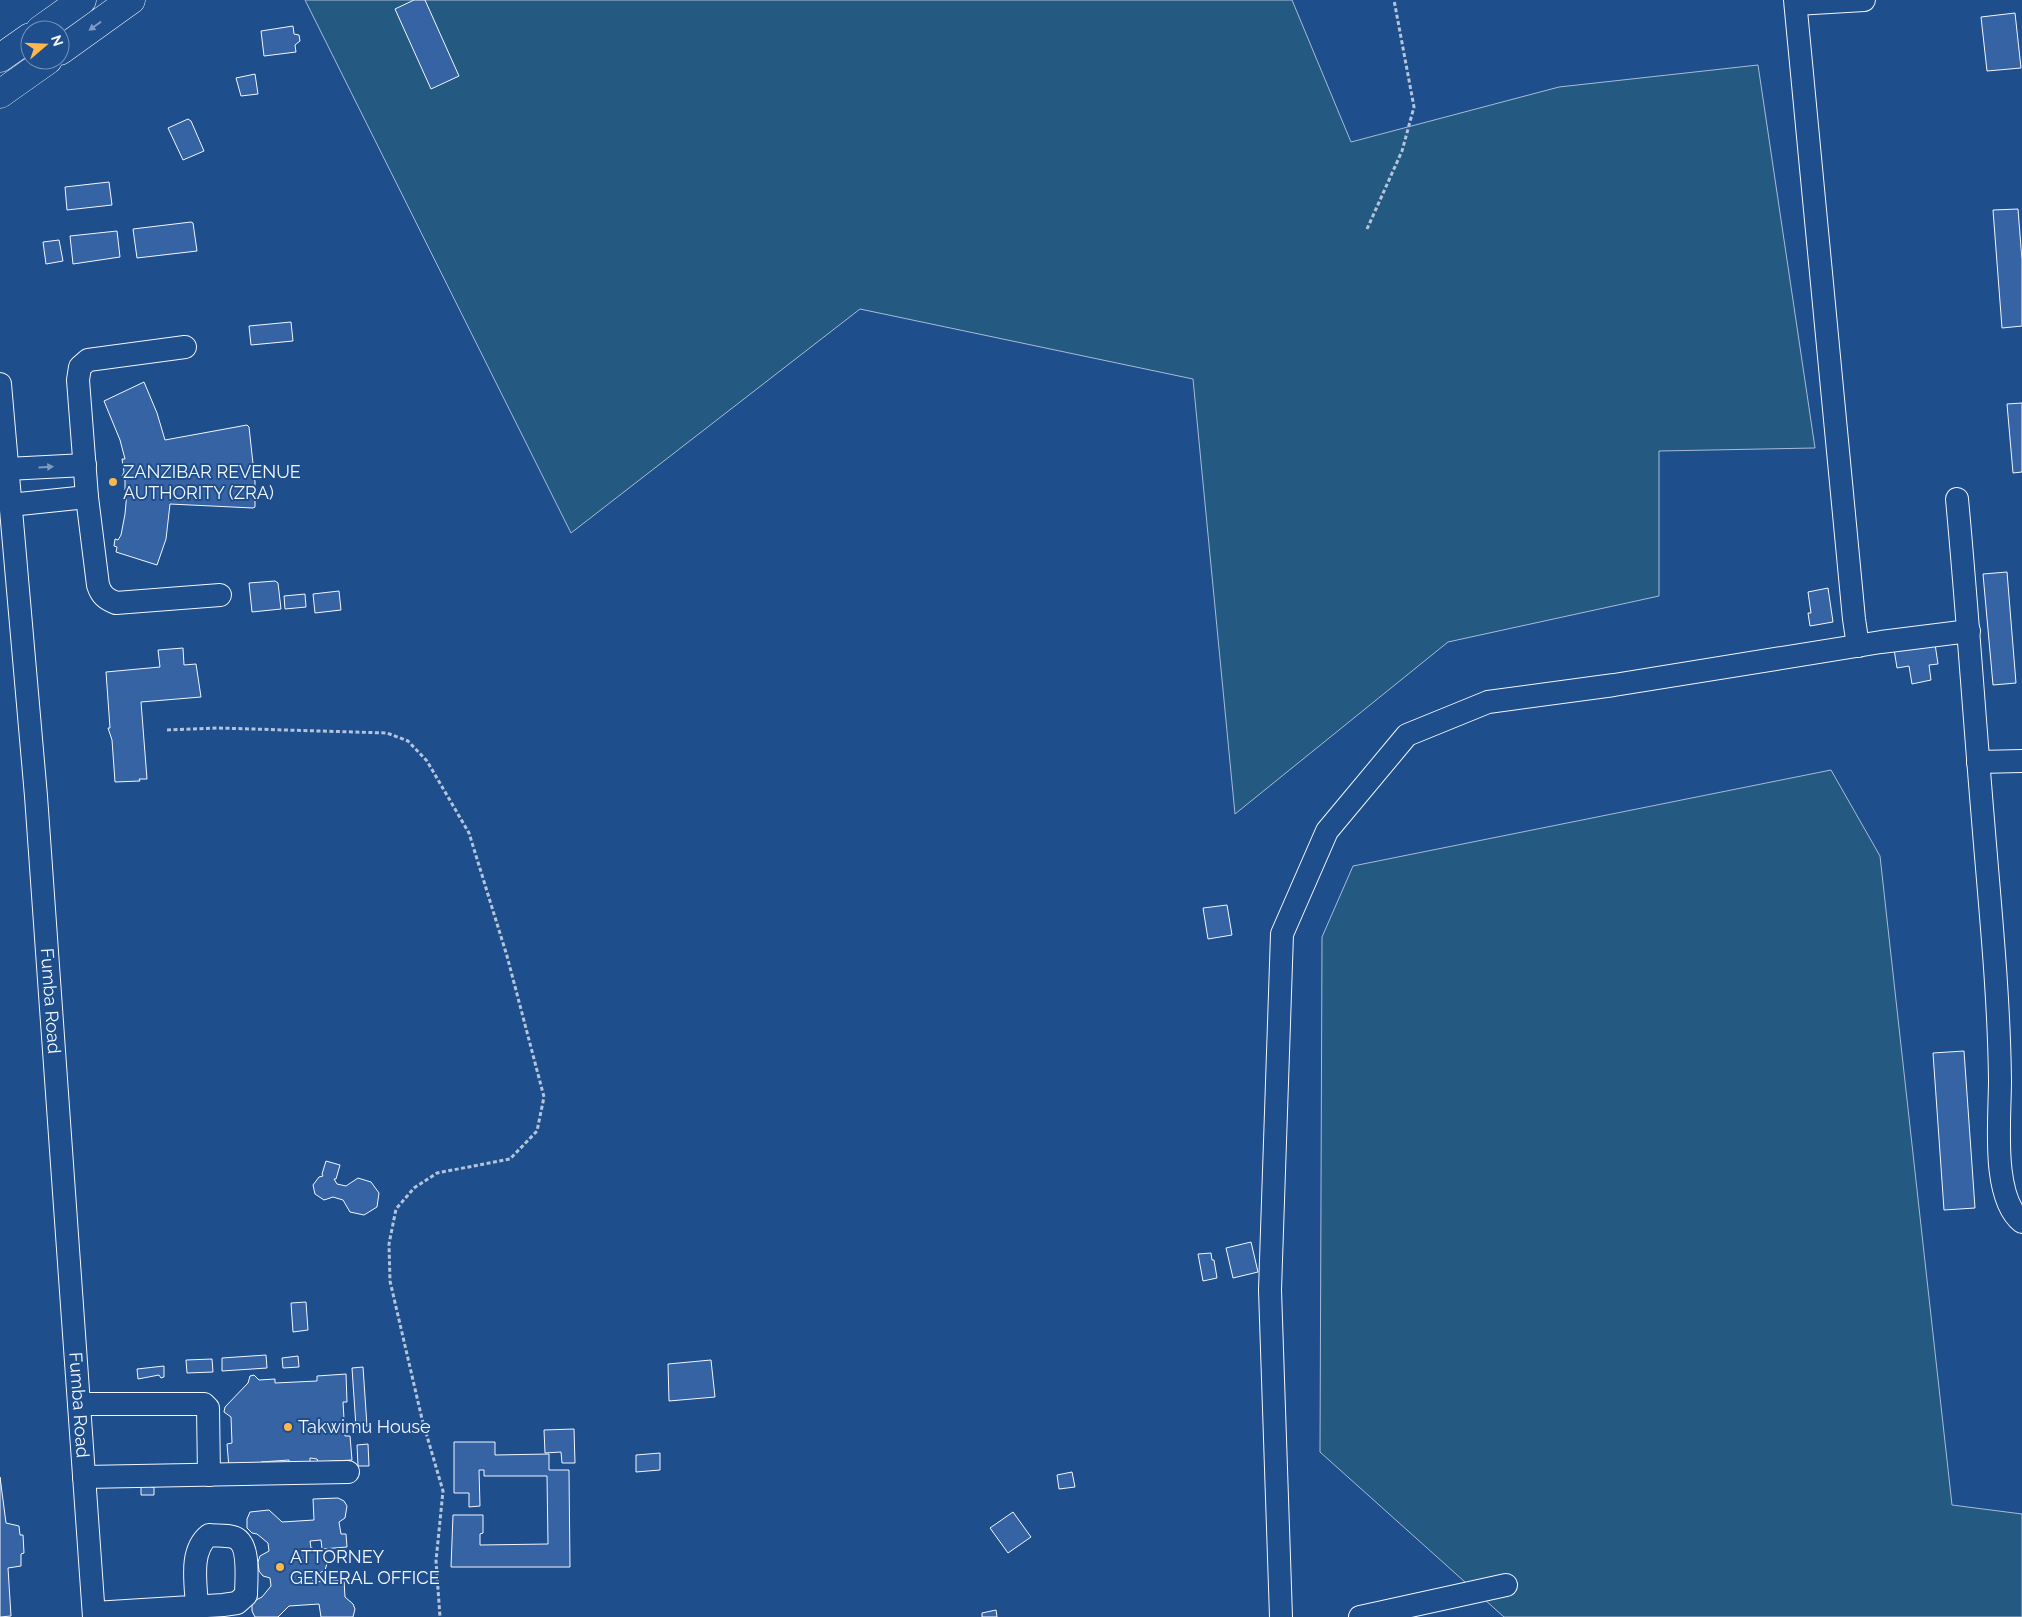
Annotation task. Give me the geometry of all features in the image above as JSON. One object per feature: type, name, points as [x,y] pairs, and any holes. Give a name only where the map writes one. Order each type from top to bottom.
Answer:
[{"type":"main road","points":[[54,20],[82,0]]},
{"type":"main road","points":[[70,44],[131,0]]},
{"type":"main road","points":[[0,58],[20,44]]},
{"type":"main road","points":[[0,94],[34,70]]},
{"type":"street","points":[[1858,646],[1795,2],[1864,0]]},
{"type":"street","points":[[185,347],[88,360],[80,367],[78,380],[87,497],[98,585],[101,594],[107,600],[116,603],[220,595]]},
{"type":"street","name":"Fumba Road","points":[[0,384],[36,796],[94,1615]]},
{"type":"street","points":[[7,469],[85,465]]},
{"type":"street","points":[[10,505],[87,497]]},
{"type":"street","points":[[1957,499],[1992,935],[1998,1030],[2000,1179],[2014,1215],[2022,1222]]},
{"type":"street","points":[[1281,1617],[1270,1290],[1282,934],[1327,831],[1407,735],[1488,702],[1969,631]]},
{"type":"street","points":[[1978,762],[2022,761]]},
{"type":"street","points":[[79,1404],[204,1404],[208,1408],[209,1475]]},
{"type":"street","points":[[84,1477],[348,1472]]},
{"type":"street","points":[[1360,1617],[1506,1585]]},
{"type":"street","points":[[94,1615],[197,1606]]},
{"type":"path","points":[[1367,229],[1402,150],[1414,107],[1394,0]]},
{"type":"path","points":[[166,730],[218,728],[387,733],[408,741],[427,762],[469,833],[507,956],[544,1097],[537,1131],[510,1159],[437,1173],[414,1188],[396,1209],[389,1244],[390,1281],[422,1419],[443,1491],[436,1561],[440,1617]]},
{"type":"shaded area","points":[[305,0],[1292,0],[1351,142],[1559,87],[1758,65],[1815,448],[1659,451],[1659,596],[1448,642],[1235,814],[1193,379],[860,309],[571,533]]},
{"type":"shaded area","points":[[1831,770],[1880,856],[1952,1505],[2022,1514],[2022,1617],[1504,1617],[1320,1452],[1322,937],[1353,866]]},
{"type":"building","points":[[414,0],[425,0],[459,76],[431,89],[395,9]]},
{"type":"building","points":[[2015,13],[2021,68],[1987,71],[1981,17]]},
{"type":"building","points":[[293,26],[294,34],[299,35],[300,41],[295,45],[296,52],[264,56],[261,31]]},
{"type":"building","points":[[255,74],[258,94],[241,96],[236,78]]},
{"type":"building","points":[[188,119],[191,121],[204,151],[183,160],[168,128]]},
{"type":"building","points":[[109,182],[112,205],[67,210],[65,187]]},
{"type":"building","points":[[2018,209],[2022,260],[2022,326],[2002,328],[1993,210]]},
{"type":"building","points":[[193,223],[197,251],[137,258],[133,229]]},
{"type":"building","points":[[117,231],[120,257],[73,264],[70,236]]},
{"type":"building","points":[[59,240],[63,261],[46,264],[43,242]]},
{"type":"building","points":[[291,322],[293,341],[251,345],[249,326]]},
{"type":"building","points":[[144,382],[157,413],[165,440],[247,425],[249,427],[255,482],[255,507],[253,508],[170,504],[166,539],[157,565],[116,552],[117,547],[114,546],[115,539],[118,540],[121,535],[125,514],[127,492],[125,490],[125,479],[122,476],[124,472],[122,459],[125,459],[120,440],[104,401]]},
{"type":"building","points":[[2022,403],[2022,472],[2013,473],[2007,404]]},
{"type":"building","points":[[2007,572],[2016,683],[1993,685],[1983,574]]},
{"type":"building","points":[[275,581],[278,583],[281,609],[252,612],[249,583]]},
{"type":"building","points":[[1828,588],[1833,622],[1810,626],[1808,613],[1811,613],[1808,592]]},
{"type":"building","points":[[339,591],[341,610],[315,613],[313,594]]},
{"type":"building","points":[[305,594],[306,607],[285,609],[284,596]]},
{"type":"building","points":[[1935,644],[1938,664],[1929,665],[1931,680],[1912,684],[1909,666],[1897,668],[1894,649]]},
{"type":"building","points":[[183,648],[184,665],[196,664],[201,697],[141,702],[147,779],[115,782],[112,740],[108,728],[110,728],[106,672],[160,667],[158,650]]},
{"type":"building","points":[[1227,905],[1232,935],[1208,939],[1203,908]]},
{"type":"building","points":[[1964,1051],[1975,1208],[1944,1210],[1933,1053]]},
{"type":"building","points":[[326,1161],[340,1165],[336,1179],[334,1179],[337,1184],[346,1186],[358,1178],[371,1182],[379,1193],[377,1207],[364,1215],[350,1212],[343,1200],[333,1197],[324,1200],[315,1194],[313,1185],[319,1177],[323,1176]]},
{"type":"building","points":[[1251,1242],[1258,1272],[1233,1278],[1226,1248]]},
{"type":"building","points":[[1211,1253],[1217,1278],[1203,1281],[1198,1254]]},
{"type":"building","points":[[306,1302],[308,1330],[293,1332],[291,1303]]},
{"type":"building","points":[[266,1355],[267,1368],[222,1371],[222,1358]]},
{"type":"building","points":[[298,1356],[299,1367],[283,1368],[282,1358]]},
{"type":"building","points":[[212,1359],[213,1372],[187,1373],[186,1360]]},
{"type":"building","points":[[711,1360],[715,1397],[669,1401],[668,1364]]},
{"type":"building","points":[[164,1366],[164,1377],[161,1378],[159,1375],[138,1379],[137,1369]]},
{"type":"building","points":[[363,1367],[367,1426],[356,1427],[352,1368]]},
{"type":"building","name":"Takwimu House","points":[[346,1374],[347,1402],[343,1402],[345,1436],[350,1436],[352,1460],[318,1462],[317,1459],[310,1458],[310,1463],[291,1465],[289,1460],[261,1462],[260,1466],[229,1468],[227,1444],[232,1443],[231,1417],[224,1412],[225,1407],[248,1383],[250,1376],[254,1375],[259,1380],[275,1379],[275,1383],[317,1381],[317,1376]]},
{"type":"building","points":[[574,1429],[575,1463],[562,1463],[561,1452],[545,1453],[544,1430]]},
{"type":"building","points":[[454,1442],[495,1442],[495,1455],[549,1454],[549,1470],[569,1470],[570,1567],[451,1567],[453,1515],[483,1515],[483,1533],[480,1534],[480,1545],[548,1544],[547,1476],[484,1476],[484,1470],[479,1470],[480,1506],[469,1507],[469,1493],[454,1493]]},
{"type":"building","points":[[368,1444],[369,1466],[358,1466],[357,1445]]},
{"type":"building","points":[[660,1453],[660,1470],[636,1472],[636,1455]]},
{"type":"building","points":[[1072,1472],[1075,1487],[1059,1489],[1057,1475]]},
{"type":"building","points":[[0,1477],[6,1523],[19,1526],[20,1535],[23,1535],[24,1553],[21,1554],[21,1566],[8,1568],[11,1616],[0,1617]]},
{"type":"building","points":[[141,1481],[151,1481],[151,1487],[154,1487],[154,1495],[141,1495]]},
{"type":"building","points":[[338,1498],[344,1501],[347,1506],[345,1518],[339,1522],[341,1534],[346,1534],[347,1547],[322,1549],[321,1540],[310,1541],[311,1548],[323,1553],[326,1557],[327,1564],[325,1570],[312,1577],[313,1582],[344,1580],[345,1597],[353,1604],[355,1609],[353,1617],[321,1617],[319,1604],[289,1606],[278,1617],[255,1617],[252,1611],[252,1604],[262,1597],[271,1586],[270,1578],[263,1576],[259,1571],[258,1562],[260,1556],[269,1551],[268,1543],[247,1528],[247,1519],[250,1512],[269,1510],[282,1522],[314,1520],[313,1499]]},
{"type":"building","points":[[1013,1512],[1031,1537],[1008,1553],[990,1528]]},
{"type":"building","points":[[996,1610],[997,1617],[982,1617],[982,1613]]},
{"type":"place","name":"ZANZIBAR REVENUE AUTHORITY (ZRA)","points":[[113,482]]},
{"type":"place","name":"Takwimu House","points":[[288,1427]]},
{"type":"place","name":"ATTORNEY GENERAL OFFICE","points":[[280,1567]]}]
